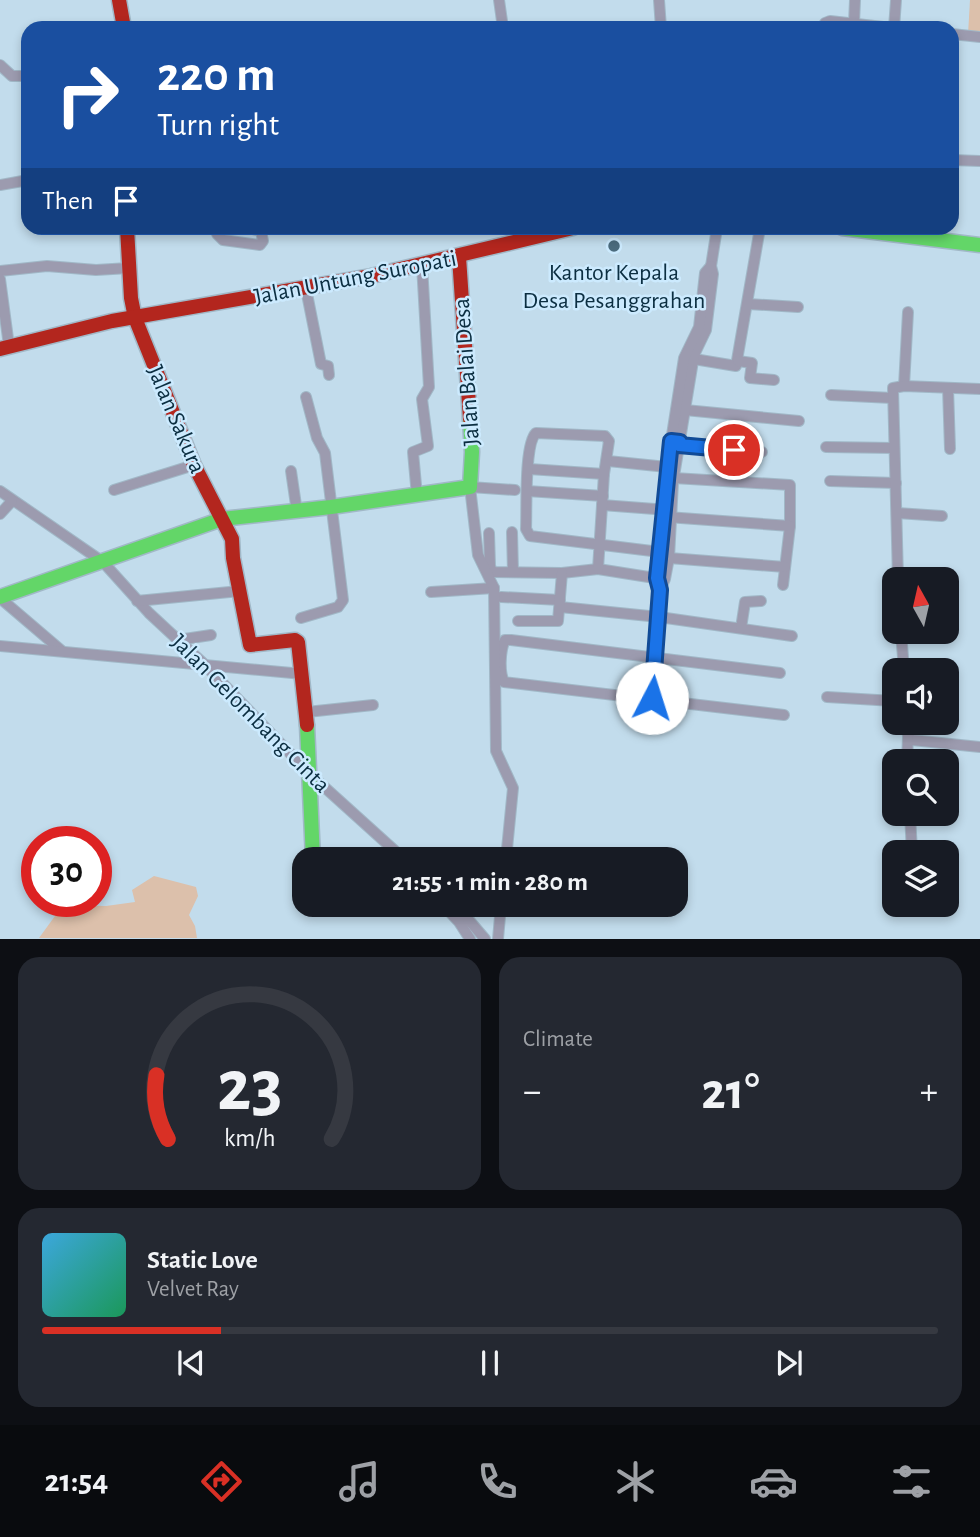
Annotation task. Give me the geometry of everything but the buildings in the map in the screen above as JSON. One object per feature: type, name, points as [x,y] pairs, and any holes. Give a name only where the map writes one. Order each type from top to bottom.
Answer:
[{"type":"street","points":[[119,0],[123,21]]},
{"type":"street","points":[[499,0],[502,21]]},
{"type":"street","points":[[659,0],[660,21]]},
{"type":"street","points":[[854,21],[855,0]]},
{"type":"street","points":[[894,21],[896,0]]},
{"type":"street","points":[[959,35],[980,37]]},
{"type":"street","points":[[1,67],[16,78],[21,77]]},
{"type":"street","points":[[959,160],[980,161]]},
{"type":"street","points":[[0,185],[21,181]]},
{"type":"street","name":"Jalan Sakura","points":[[128,235],[131,298],[135,318],[194,465],[232,540],[251,646],[296,640],[303,674]]},
{"type":"street","points":[[218,235],[223,240],[260,245],[263,241],[262,235]]},
{"type":"street","name":"Jalan Untung Suropati","points":[[5,347],[135,318],[306,289],[422,265],[540,235]]},
{"type":"street","points":[[667,514],[689,358],[697,334],[705,274],[711,266],[717,235]]},
{"type":"street","points":[[689,358],[736,366],[759,235]]},
{"type":"street","points":[[918,235],[980,245]]},
{"type":"street","name":"Jalan Balai Desa","points":[[459,257],[472,452],[470,487]]},
{"type":"street","points":[[417,496],[413,452],[428,446],[422,399],[429,387],[422,265]]},
{"type":"street","points":[[0,271],[47,266],[96,270],[130,268]]},
{"type":"street","points":[[0,279],[5,347]]},
{"type":"street","points":[[306,289],[321,364],[328,366],[329,375]]},
{"type":"street","points":[[748,304],[798,307]]},
{"type":"street","points":[[904,386],[908,312]]},
{"type":"street","points":[[652,698],[661,579],[666,554],[667,467],[677,443],[685,410],[689,358]]},
{"type":"street","points":[[737,361],[752,363],[750,378],[774,380]]},
{"type":"street","points":[[898,567],[893,388],[904,386],[980,389]]},
{"type":"street","points":[[948,388],[950,449]]},
{"type":"street","points":[[831,396],[892,398]]},
{"type":"street","points":[[301,618],[343,603],[324,451],[318,441],[306,397]]},
{"type":"street","points":[[685,410],[799,421]]},
{"type":"street","points":[[598,569],[600,544],[603,501],[604,474],[610,441],[605,436],[537,433],[532,438],[527,491],[528,535],[600,544],[666,554],[785,567]]},
{"type":"street","points":[[677,443],[762,452]]},
{"type":"street","points":[[826,447],[894,448]]},
{"type":"street","points":[[608,461],[667,467]]},
{"type":"street","points":[[114,490],[194,465]]},
{"type":"street","points":[[529,469],[604,474]]},
{"type":"street","points":[[291,471],[297,512]]},
{"type":"street","points":[[674,478],[790,485],[790,526],[783,585]]},
{"type":"street","points":[[830,481],[896,482]]},
{"type":"street","points":[[470,487],[478,555],[494,587],[496,751],[513,788],[507,847]]},
{"type":"street","points":[[0,597],[222,519],[331,508],[470,487],[515,490]]},
{"type":"street","name":"Jalan Gelombang Cinta","points":[[0,491],[103,562],[138,601],[205,665],[311,775],[391,847]]},
{"type":"street","points":[[527,491],[603,501],[667,514],[790,526]]},
{"type":"street","points":[[0,514],[12,501]]},
{"type":"street","points":[[897,513],[942,516]]},
{"type":"street","points":[[512,532],[513,572]]},
{"type":"street","points":[[489,533],[491,570],[562,573],[598,569],[661,579]]},
{"type":"street","points":[[519,621],[559,620],[562,573]]},
{"type":"street","points":[[431,592],[494,587]]},
{"type":"street","points":[[138,601],[240,591]]},
{"type":"street","points":[[0,597],[62,651]]},
{"type":"street","points":[[501,597],[792,636]]},
{"type":"street","points":[[741,628],[745,602],[761,601]]},
{"type":"street","points":[[178,640],[211,635]]},
{"type":"street","points":[[780,673],[511,640],[505,640],[502,645],[501,676],[504,682],[784,715]]},
{"type":"street","points":[[0,646],[303,674],[311,775],[313,847]]},
{"type":"street","points":[[827,697],[882,700]]},
{"type":"street","points":[[307,712],[373,705]]},
{"type":"street","points":[[909,735],[912,740],[980,747]]},
{"type":"street","points":[[454,917],[470,939]]},
{"type":"street","points":[[466,917],[485,939]]},
{"type":"street","points":[[498,939],[500,917]]},
{"type":"shaded area","points":[[970,0],[980,0],[980,36],[968,35]]},
{"type":"shaded area","points":[[154,876],[196,887],[198,896],[189,915],[197,938],[39,938],[54,917],[112,917],[112,905],[135,902],[132,890]]},
{"type":"traffic: fast","points":[[899,235],[980,245]]},
{"type":"traffic: fast","points":[[0,597],[222,519],[470,487],[470,419]]},
{"type":"traffic: fast","points":[[307,725],[312,847]]},
{"type":"traffic: jam","points":[[119,0],[123,21]]},
{"type":"traffic: jam","points":[[127,235],[131,298],[135,318],[194,465],[232,539],[233,558],[250,645],[295,640],[298,642],[307,725]]},
{"type":"traffic: jam","points":[[0,349],[112,321],[371,276],[544,235]]},
{"type":"traffic: jam","points":[[459,257],[470,419]]},
{"type":"place","name":"Kantor Kepala Desa Pesanggrahan","points":[[614,246]]},
{"type":"route","points":[[652,698],[659,617],[660,590],[657,578],[671,441],[680,442],[679,445],[734,450]]}]
